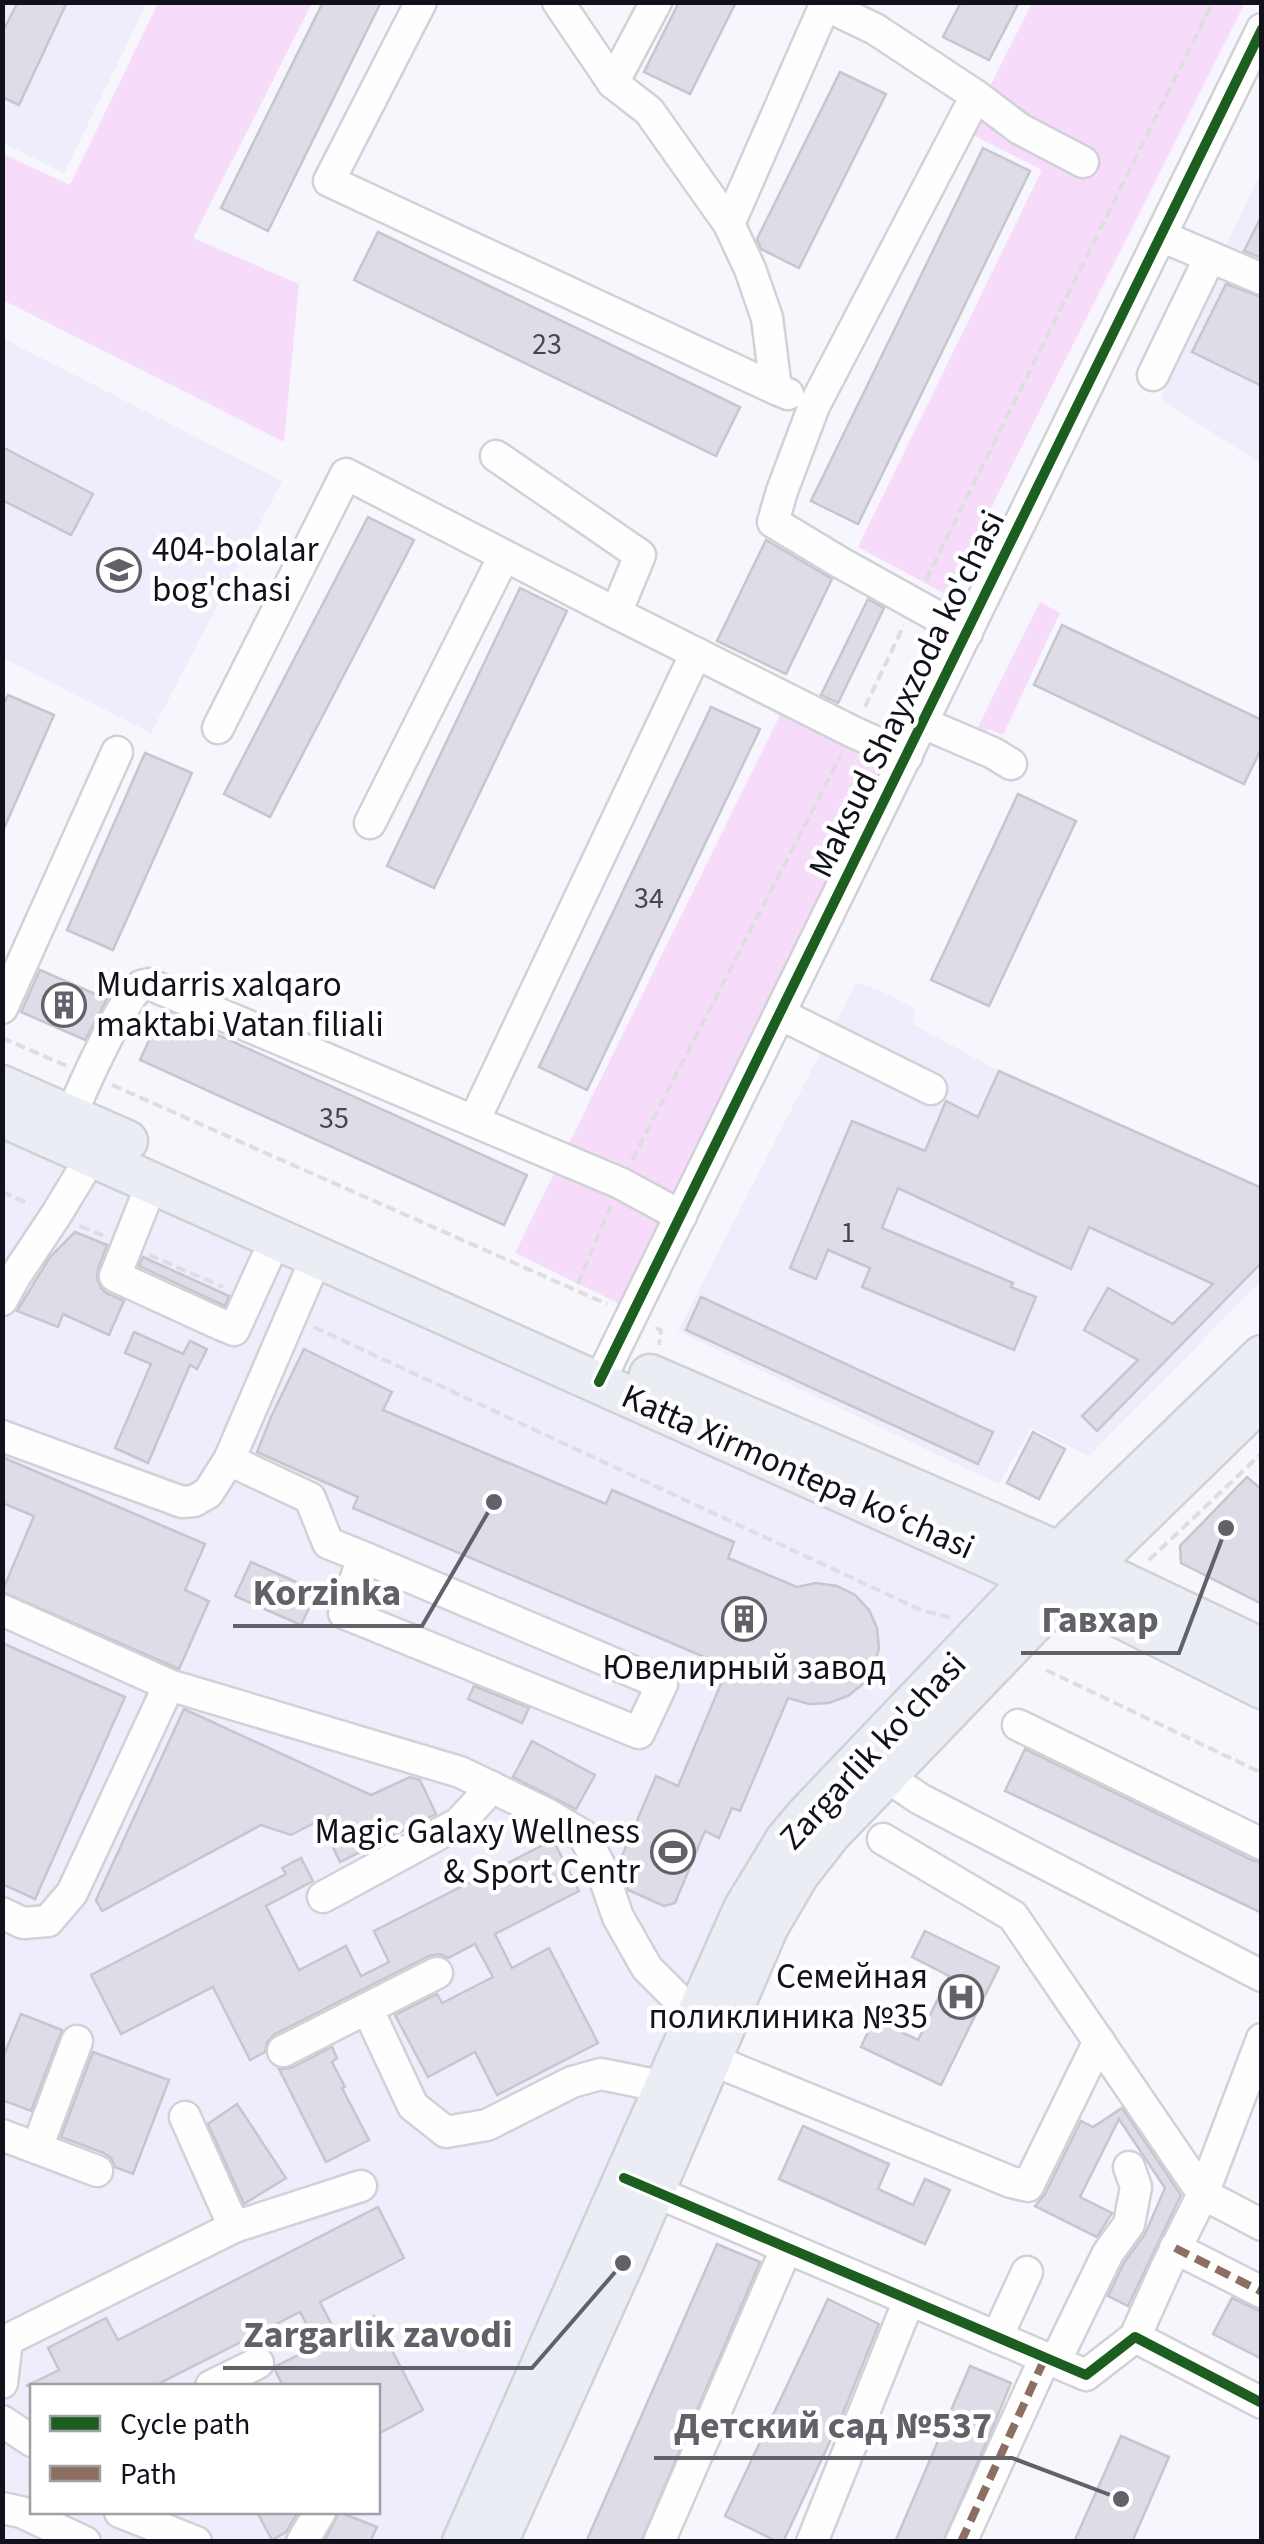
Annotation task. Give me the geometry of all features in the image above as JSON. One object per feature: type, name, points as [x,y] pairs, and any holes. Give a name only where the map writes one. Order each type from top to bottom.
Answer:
[{"type":"main road","name":"Katta Xirmontepa koʻchasi","points":[[2,1086],[90,1134],[605,1370],[1061,1572],[1262,1649]]},
{"type":"main road","name":"Katta Xirmontepa koʻchasi","points":[[2,1116],[90,1134],[152,1183],[317,1256],[605,1370]]},
{"type":"main road","name":"Zargarlik ko'chasi","points":[[463,2542],[639,2185],[710,2059],[768,1926],[798,1874],[1061,1572],[1262,1356]]},
{"type":"main road","name":"Zargarlik ko'chasi","points":[[497,2542],[639,2185],[665,2087],[744,1910],[786,1840],[1061,1572],[1262,1398]]},
{"type":"main road","name":"Katta Xirmontepa koʻchasi","points":[[1061,1572],[1262,1688]]},
{"type":"street","points":[[421,2],[329,181],[814,406]]},
{"type":"street","points":[[558,2],[613,83],[649,111],[728,224],[750,269],[767,318],[776,388]]},
{"type":"street","points":[[613,83],[656,2]]},
{"type":"street","points":[[728,224],[825,4],[874,29],[976,95],[1020,129],[1083,162]]},
{"type":"street","name":"Maksud Shayxzoda ko'chasi","points":[[605,1370],[1262,29]]},
{"type":"street","points":[[967,633],[773,522],[814,406],[968,111]]},
{"type":"street","points":[[1160,236],[1262,278]]},
{"type":"street","points":[[1153,375],[1210,257]]},
{"type":"street","points":[[496,456],[640,556],[616,613]]},
{"type":"street","points":[[218,728],[346,474],[907,756]]},
{"type":"street","points":[[370,822],[504,556]]},
{"type":"street","points":[[474,1122],[696,653]]},
{"type":"street","points":[[923,723],[1012,764]]},
{"type":"street","points":[[2,1008],[116,752]]},
{"type":"street","points":[[2,1300],[56,1215],[90,1134],[87,1074],[138,988],[149,984],[620,1184],[681,1216]]},
{"type":"street","points":[[780,1014],[931,1089]]},
{"type":"street","points":[[152,1183],[115,1276],[222,1325],[234,1330],[276,1238]]},
{"type":"street","points":[[2,1436],[182,1502],[194,1501],[208,1492],[230,1460],[317,1256]]},
{"type":"street","points":[[230,1460],[310,1498],[328,1542],[662,1684],[639,1733],[344,1613],[363,1557]]},
{"type":"street","points":[[2,1610],[169,1684],[460,1772],[545,1813],[584,1836],[601,1868],[618,1917],[648,1968],[696,2018]]},
{"type":"street","points":[[2,1913],[23,1923],[48,1921],[72,1893],[169,1684]]},
{"type":"street","points":[[1018,1725],[1262,1844]]},
{"type":"street","points":[[886,1776],[920,1799],[1262,1976]]},
{"type":"street","points":[[323,1897],[459,1823],[492,1787]]},
{"type":"street","points":[[883,1838],[1013,1916],[1203,2194],[1258,2212]]},
{"type":"street","points":[[283,2052],[437,1972]]},
{"type":"street","points":[[368,2010],[413,2106],[446,2132],[487,2125],[572,2082],[601,2074],[665,2087]]},
{"type":"street","points":[[639,2185],[1086,2375],[1136,2338],[1203,2194],[1262,2039]]},
{"type":"street","points":[[37,2148],[77,2042]]},
{"type":"street","points":[[710,2059],[1028,2186],[1099,2042]]},
{"type":"street","points":[[185,2117],[234,2226]]},
{"type":"street","points":[[2,2135],[97,2172]]},
{"type":"street","points":[[961,2542],[1050,2360],[1108,2253],[1129,2224],[1136,2186],[1129,2167]]},
{"type":"street","points":[[2,2384],[6,2340],[234,2226],[361,2186]]},
{"type":"street","points":[[659,2542],[786,2248]]},
{"type":"street","points":[[1175,2248],[1262,2292]]},
{"type":"street","points":[[997,2337],[1027,2272]]},
{"type":"street","points":[[812,2542],[909,2300]]},
{"type":"street","points":[[1136,2338],[1262,2402]]},
{"type":"street","points":[[215,2384],[258,2362]]},
{"type":"street","points":[[2,2420],[30,2440]]},
{"type":"street","points":[[19,2509],[85,2542]]},
{"type":"street","points":[[125,2514],[196,2542]]},
{"type":"street","points":[[302,2542],[319,2514]]},
{"type":"path","points":[[578,1284],[620,1184],[853,732],[1213,2]]},
{"type":"path","points":[[2,1038],[632,1315],[660,1330],[660,1350]]},
{"type":"path","points":[[2,1192],[116,1241]]},
{"type":"path","points":[[134,1248],[221,1286]]},
{"type":"path","points":[[291,1316],[921,1610],[956,1620]]},
{"type":"path","points":[[1150,1560],[1262,1453]]},
{"type":"path","points":[[1046,1670],[1262,1772]]},
{"type":"shaded area","points":[[2,3],[147,3],[64,173],[3,143]]},
{"type":"shaded area","points":[[158,3],[312,3],[193,238],[299,284],[284,442],[3,300],[3,154],[70,185]]},
{"type":"shaded area","points":[[1032,3],[1245,3],[947,595],[858,547],[1042,170],[967,132]]},
{"type":"shaded area","points":[[1261,172],[1261,464],[1161,399]]},
{"type":"shaded area","name":"404-bolalar bog'chasi","points":[[2,338],[282,481],[151,733],[3,658]]},
{"type":"shaded area","points":[[1040,602],[1060,613],[1003,735],[989,729],[981,743],[972,739]]},
{"type":"shaded area","points":[[782,711],[887,763],[620,1304],[515,1253]]},
{"type":"shaded area","points":[[856,983],[916,1009],[912,1024],[999,1071],[1261,1188],[1261,1281],[1089,1456],[1031,1428],[999,1484],[678,1331]]},
{"type":"shaded area","points":[[3,1116],[1034,1577],[806,1816],[463,2541],[3,2542]]},
{"type":"building","points":[[18,2],[67,2],[19,105],[2,97],[2,33]]},
{"type":"building","points":[[323,2],[381,2],[268,231],[221,208]]},
{"type":"building","points":[[679,2],[736,2],[690,94],[644,72]]},
{"type":"building","points":[[961,2],[1019,2],[989,60],[943,37]]},
{"type":"building","points":[[840,72],[886,94],[799,268],[761,249],[757,239]]},
{"type":"building","points":[[983,148],[1030,171],[858,524],[811,501]]},
{"type":"building","points":[[1262,215],[1262,258],[1244,251]]},
{"type":"building","points":[[378,232],[740,407],[716,456],[354,280]]},
{"type":"building","points":[[1226,284],[1262,297],[1262,386],[1192,352]]},
{"type":"building","points":[[2,447],[93,494],[71,535],[2,500]]},
{"type":"building","points":[[368,517],[414,540],[270,817],[224,794]]},
{"type":"building","points":[[766,540],[832,579],[786,674],[717,641]]},
{"type":"building","points":[[520,588],[567,611],[434,888],[387,866]]},
{"type":"building","points":[[868,599],[884,608],[838,703],[821,695]]},
{"type":"building","points":[[1062,625],[1262,720],[1262,747],[1244,784],[1034,685]]},
{"type":"building","points":[[8,695],[54,715],[2,833],[2,707]]},
{"type":"building","points":[[711,707],[760,729],[587,1090],[539,1067]]},
{"type":"building","points":[[145,753],[192,773],[113,950],[67,930]]},
{"type":"building","points":[[1018,794],[1076,821],[989,1006],[931,980]]},
{"type":"building","name":"Mudarris xalqaro maktabi Vatan filiali","points":[[40,970],[107,999],[85,1040],[21,1012]]},
{"type":"building","points":[[163,1010],[527,1175],[504,1225],[140,1060]]},
{"type":"building","points":[[999,1071],[1262,1188],[1262,1262],[1097,1431],[1082,1416],[1138,1360],[1084,1330],[1108,1288],[1173,1324],[1213,1284],[1089,1227],[1071,1269],[898,1188],[882,1228],[1013,1283],[1011,1287],[1036,1297],[1014,1350],[862,1287],[870,1268],[828,1250],[816,1279],[790,1268],[852,1121],[925,1151],[946,1101],[978,1117]]},
{"type":"building","points":[[75,1232],[107,1245],[97,1279],[106,1293],[124,1301],[109,1335],[63,1314],[58,1327],[17,1311],[50,1257]]},
{"type":"building","points":[[143,1257],[229,1296],[225,1306],[139,1266]]},
{"type":"building","points":[[701,1297],[993,1432],[978,1464],[686,1330]]},
{"type":"building","points":[[134,1332],[183,1354],[190,1341],[207,1349],[197,1369],[190,1365],[148,1463],[115,1448],[151,1364],[125,1353]]},
{"type":"building","name":"Ювелирный завод","points":[[304,1349],[392,1392],[383,1410],[606,1504],[612,1490],[734,1542],[728,1558],[797,1587],[816,1583],[837,1586],[855,1595],[869,1610],[877,1628],[879,1648],[874,1667],[863,1684],[848,1696],[829,1703],[809,1704],[788,1698],[740,1811],[732,1808],[719,1838],[705,1831],[675,1903],[664,1906],[628,1890],[619,1863],[656,1776],[678,1786],[728,1667],[353,1508],[358,1497],[257,1452]]},
{"type":"building","points":[[1033,1432],[1065,1449],[1039,1499],[1007,1483]]},
{"type":"building","points":[[2,1457],[205,1544],[185,1590],[209,1601],[179,1669],[2,1592],[34,1516],[2,1503]]},
{"type":"building","points":[[1247,1477],[1262,1490],[1262,1604],[1181,1563],[1180,1546]]},
{"type":"building","points":[[251,1562],[317,1591],[301,1625],[235,1596]]},
{"type":"building","points":[[2,1643],[125,1697],[35,1899],[2,1884]]},
{"type":"building","points":[[474,1686],[529,1708],[522,1723],[468,1699]]},
{"type":"building","points":[[184,1709],[371,1795],[410,1777],[420,1780],[436,1814],[340,1862],[320,1820],[291,1835],[261,1825],[102,1911],[96,1900]]},
{"type":"building","points":[[532,1741],[595,1775],[576,1809],[513,1777]]},
{"type":"building","points":[[1025,1749],[1262,1862],[1262,1913],[1005,1791]]},
{"type":"building","points":[[553,1840],[579,1891],[495,1934],[512,1968],[549,1948],[598,2043],[497,2095],[475,2052],[428,2077],[395,2015],[437,1994],[442,2003],[493,1977],[475,1944],[448,1958],[439,1954],[429,1956],[275,2034],[267,2042],[265,2052],[250,2060],[213,1987],[121,2034],[91,1975],[286,1874],[282,1868],[301,1858],[313,1881],[266,1906],[299,1970],[346,1946],[361,1976],[389,1962],[374,1931]]},
{"type":"building","name":"Семейная поликлиника №35","points":[[925,1931],[999,1967],[941,2085],[861,2047],[874,2019],[918,2040],[949,1976],[912,1957]]},
{"type":"building","points":[[21,2014],[62,2030],[31,2111],[2,2100],[2,2059]]},
{"type":"building","points":[[332,2047],[337,2058],[332,2062],[345,2087],[342,2088],[369,2140],[326,2162],[279,2069],[291,2068]]},
{"type":"building","points":[[93,2052],[169,2080],[133,2174],[115,2167],[104,2153],[61,2137]]},
{"type":"building","points":[[237,2104],[286,2178],[244,2204],[208,2124]]},
{"type":"building","points":[[1122,2108],[1181,2195],[1128,2306],[1108,2296],[1124,2263],[1145,2234],[1165,2188],[1119,2119],[1080,2197],[1112,2213],[1097,2237],[1035,2206],[1045,2194],[1081,2121],[1093,2127]]},
{"type":"building","points":[[803,2126],[889,2164],[878,2189],[913,2205],[925,2179],[950,2190],[925,2244],[779,2179]]},
{"type":"building","points":[[378,2207],[404,2258],[320,2302],[337,2335],[374,2316],[423,2410],[380,2433],[380,2384],[282,2384],[276,2366],[318,2345],[300,2312],[158,2384],[30,2384],[59,2370],[48,2348],[106,2318],[118,2340]]},
{"type":"building","points":[[717,2244],[760,2262],[641,2542],[586,2542]]},
{"type":"building","points":[[1232,2298],[1262,2312],[1262,2359],[1213,2334]]},
{"type":"building","points":[[828,2299],[879,2324],[841,2418],[783,2542],[778,2542],[725,2516]]},
{"type":"building","points":[[970,2366],[1011,2383],[990,2434],[943,2542],[895,2542]]},
{"type":"building","points":[[1121,2436],[1169,2457],[1132,2542],[1074,2542]]},
{"type":"building","points":[[258,2514],[297,2514],[286,2532],[272,2540]]},
{"type":"building","points":[[338,2514],[377,2527],[370,2542],[324,2542]]},
{"type":"marked path","points":[[1175,2248],[1262,2292]]},
{"type":"marked path","points":[[961,2542],[1045,2358]]},
{"type":"cycle path","points":[[599,1382],[1262,29]]},
{"type":"cycle path","points":[[624,2178],[1086,2375],[1135,2337],[1262,2403]]},
{"type":"place","name":"404-bolalar bog'chasi","points":[[119,570]]},
{"type":"place","name":"Mudarris xalqaro maktabi Vatan filiali","points":[[64,1005]]},
{"type":"place","name":"Korzinka","points":[[494,1502]]},
{"type":"place","name":"Гавхар","points":[[1226,1528]]},
{"type":"place","name":"Ювелирный завод","points":[[744,1619]]},
{"type":"place","name":"Magic Galaxy Wellness & Sport Centr","points":[[673,1852]]},
{"type":"place","name":"Семейная поликлиника №35","points":[[961,1997]]},
{"type":"place","name":"Zargarlik zavodi","points":[[623,2263]]},
{"type":"place","name":"Детский сад №537","points":[[1121,2499]]}]
